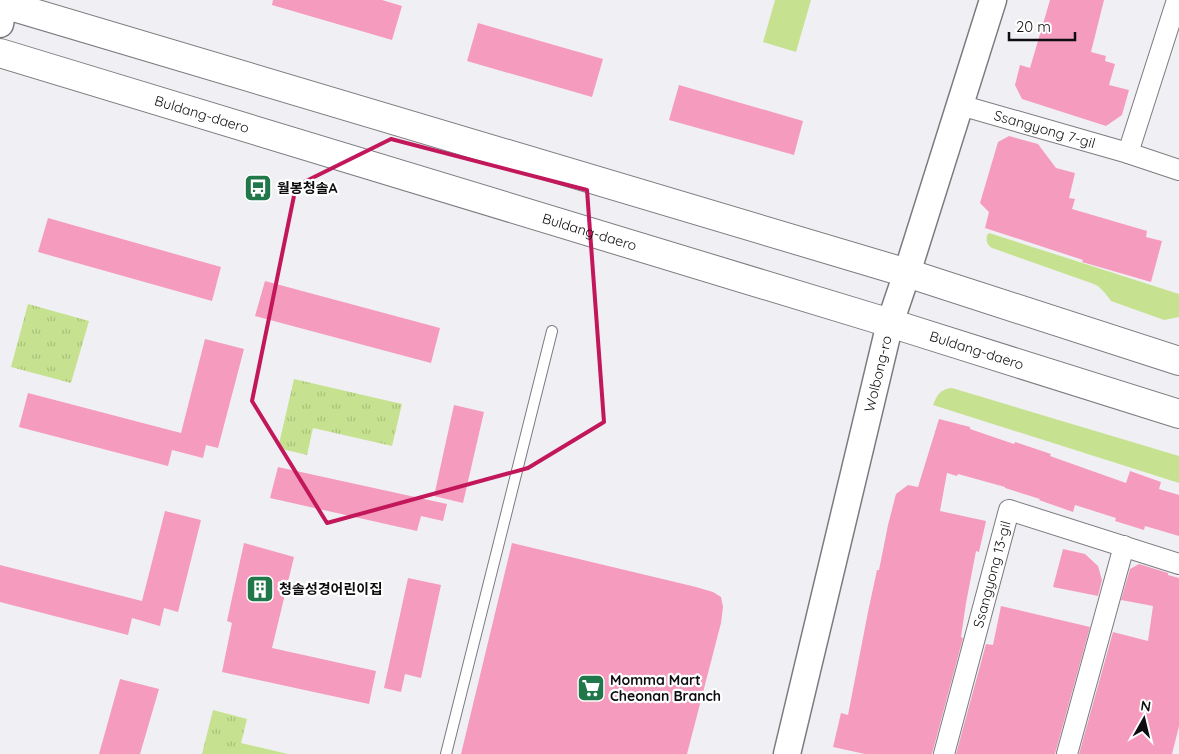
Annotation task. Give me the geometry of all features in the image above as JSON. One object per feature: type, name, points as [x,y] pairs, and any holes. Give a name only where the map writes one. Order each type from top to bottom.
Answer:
[{"type":"main road","points":[[1,10],[908,273],[1179,361]]},
{"type":"main road","name":"Buldang-daero","points":[[0,53],[890,323],[1179,414]]},
{"type":"street","name":"Wolbong-ro","points":[[786,754],[890,323],[908,273],[993,0]]},
{"type":"street","points":[[1128,154],[1177,0]]},
{"type":"street","name":"Ssangyong 7-gil","points":[[960,105],[1179,170]]},
{"type":"street","name":"Ssangyong 13-gil","points":[[944,754],[1009,510],[1179,564]]},
{"type":"street","points":[[1066,754],[1124,546]]},
{"type":"lane","points":[[446,754],[552,331]]},
{"type":"highlighted area","points":[[391,139],[587,190],[604,422],[528,468],[327,523],[252,401],[296,186]]},
{"type":"green space","points":[[775,0],[811,0],[796,52],[763,42]]},
{"type":"green space","points":[[989,233],[1179,294],[1179,317],[1164,320],[1111,301],[1098,286],[992,248],[987,241]]},
{"type":"green space","points":[[28,304],[89,321],[71,383],[11,367]]},
{"type":"green space","points":[[294,379],[402,404],[392,446],[313,428],[307,455],[278,448]]},
{"type":"green space","points":[[952,388],[1179,456],[1179,483],[933,405],[940,393]]},
{"type":"green space","points":[[213,710],[247,719],[241,743],[288,754],[202,754]]},
{"type":"building","points":[[273,0],[382,0],[402,6],[392,40],[272,5]]},
{"type":"building","points":[[1050,0],[1104,0],[1091,52],[1106,56],[1105,61],[1115,64],[1109,85],[1129,90],[1122,115],[1106,126],[1022,99],[1015,85],[1020,65],[1030,68]]},
{"type":"building","points":[[478,23],[603,59],[592,97],[467,61]]},
{"type":"building","points":[[679,85],[803,121],[794,155],[669,120]]},
{"type":"building","points":[[1009,136],[1038,144],[1056,168],[1075,173],[1069,198],[1075,199],[1072,209],[1147,231],[1146,237],[1162,241],[1151,282],[1082,262],[1083,260],[985,228],[989,212],[980,203],[998,142]]},
{"type":"building","points":[[48,218],[221,267],[212,301],[38,252]]},
{"type":"building","points":[[265,281],[440,328],[431,363],[255,316]]},
{"type":"building","points":[[205,339],[244,349],[218,448],[206,445],[203,458],[172,450],[168,466],[19,427],[28,393],[181,433]]},
{"type":"building","points":[[454,405],[484,412],[463,503],[434,496]]},
{"type":"building","points":[[939,419],[970,427],[970,429],[1014,444],[1015,442],[1051,454],[1050,456],[1126,483],[1130,471],[1161,482],[1159,489],[1179,495],[1179,536],[1145,526],[1144,530],[1115,521],[1116,518],[1075,505],[1073,512],[1005,487],[958,474],[957,476],[947,473],[940,511],[986,521],[979,552],[976,551],[966,603],[961,637],[963,638],[932,754],[865,754],[833,747],[841,713],[848,715],[877,570],[879,570],[896,494],[908,485],[918,487]]},
{"type":"building","points":[[278,467],[447,504],[443,521],[421,516],[417,531],[270,498]]},
{"type":"building","points":[[165,511],[201,520],[178,612],[164,608],[160,626],[132,618],[128,635],[0,602],[0,565],[142,601]]},
{"type":"building","points":[[244,543],[294,557],[272,648],[376,671],[369,704],[222,672],[232,623],[227,621]]},
{"type":"building","name":"Momma Mart Cheonan Branch","points":[[512,543],[696,587],[713,592],[721,597],[723,607],[721,623],[687,754],[461,754]]},
{"type":"building","points":[[1063,549],[1085,554],[1098,566],[1102,580],[1098,596],[1053,587]]},
{"type":"building","points":[[1139,564],[1179,578],[1179,726],[1172,754],[1079,754],[1113,632],[1148,641],[1153,606],[1121,600],[1130,569]]},
{"type":"building","points":[[408,578],[441,585],[421,678],[405,674],[401,692],[384,688]]},
{"type":"building","points":[[1001,606],[1090,627],[1055,754],[956,754],[986,644],[993,645]]},
{"type":"building","points":[[120,679],[159,689],[140,754],[99,754]]},
{"type":"place","name":"월봉청솔A","points":[[258,188]]},
{"type":"place","name":"청솔성경어린이집","points":[[260,589]]},
{"type":"place","name":"Momma Mart Cheonan Branch","points":[[591,688]]}]
